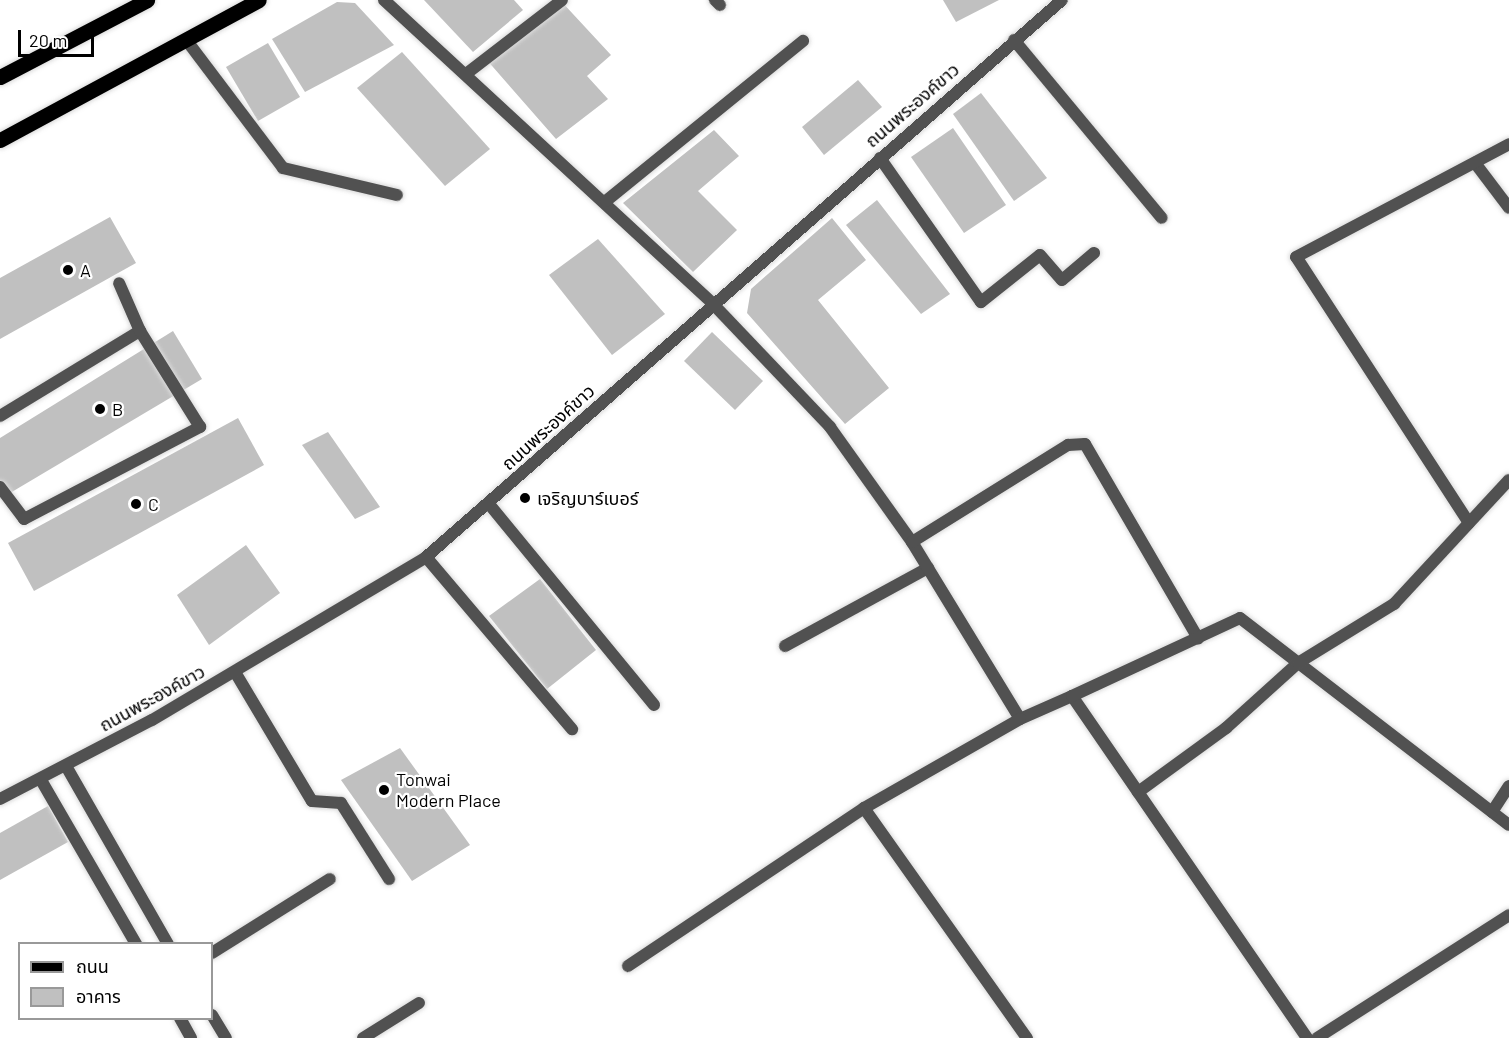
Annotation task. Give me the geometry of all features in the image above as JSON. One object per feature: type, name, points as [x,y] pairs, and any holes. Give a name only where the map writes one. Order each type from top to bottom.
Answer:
[{"type":"main road","points":[[0,77],[128,4],[147,0]]},
{"type":"main road","points":[[0,140],[187,41],[259,0]]},
{"type":"street","points":[[384,0],[606,201],[713,304],[830,427],[912,542],[1020,719]]},
{"type":"street","points":[[466,74],[562,0]]},
{"type":"street","name":"ถนนพระองค์ขาว","points":[[0,799],[41,780],[235,672],[426,557],[1062,0]]},
{"type":"street","points":[[606,201],[803,40]]},
{"type":"street","points":[[1014,40],[1162,218]]},
{"type":"street","points":[[187,41],[283,168],[397,195]]},
{"type":"street","points":[[1469,523],[1296,257],[1509,144]]},
{"type":"street","points":[[880,158],[981,302],[1040,255],[1062,280],[1094,253]]},
{"type":"street","points":[[1475,163],[1509,208]]},
{"type":"street","points":[[0,487],[24,519],[200,427],[140,331],[119,283]]},
{"type":"street","points":[[0,416],[140,331]]},
{"type":"street","points":[[912,542],[1068,445],[1085,444],[1198,638]]},
{"type":"street","points":[[1138,792],[1226,728],[1298,663],[1394,604],[1509,480]]},
{"type":"street","points":[[489,504],[654,705]]},
{"type":"street","points":[[426,557],[572,729]]},
{"type":"street","points":[[784,646],[928,568]]},
{"type":"street","points":[[628,966],[864,808],[1020,719],[1240,618],[1509,825]]},
{"type":"street","points":[[235,672],[312,801],[341,803],[389,879]]},
{"type":"street","points":[[1072,696],[1307,1038]]},
{"type":"street","points":[[66,766],[167,942]]},
{"type":"street","points":[[41,780],[135,942]]},
{"type":"street","points":[[1492,812],[1509,786]]},
{"type":"street","points":[[864,808],[1028,1038]]},
{"type":"street","points":[[213,952],[330,879]]},
{"type":"street","points":[[1317,1038],[1509,915]]},
{"type":"street","points":[[363,1038],[419,1003]]},
{"type":"street","points":[[213,1017],[226,1038]]},
{"type":"street","points":[[181,1020],[191,1038]]},
{"type":"building","points":[[424,0],[514,0],[523,10],[473,52]]},
{"type":"building","points":[[560,0],[611,55],[587,76],[608,99],[556,139],[486,59]]},
{"type":"building","points":[[943,0],[999,0],[956,22]]},
{"type":"building","points":[[337,2],[355,3],[394,45],[305,92],[272,39]]},
{"type":"building","points":[[268,43],[300,97],[258,121],[226,67]]},
{"type":"building","points":[[402,52],[490,149],[445,186],[357,88]]},
{"type":"building","points":[[858,80],[882,107],[824,155],[802,127]]},
{"type":"building","points":[[981,93],[1047,178],[1014,201],[953,114]]},
{"type":"building","points":[[953,128],[1006,205],[964,233],[911,157]]},
{"type":"building","points":[[714,130],[739,156],[698,191],[737,230],[693,272],[623,203]]},
{"type":"building","points":[[877,200],[950,294],[921,314],[846,225]]},
{"type":"building","name":"A","points":[[110,217],[136,263],[0,339],[0,278]]},
{"type":"building","points":[[832,218],[866,260],[818,300],[889,388],[845,424],[747,313],[751,289]]},
{"type":"building","points":[[598,239],[665,314],[612,355],[549,275]]},
{"type":"building","name":"B","points":[[173,331],[202,379],[0,499],[0,438]]},
{"type":"building","points":[[712,332],[763,381],[735,410],[684,361]]},
{"type":"building","name":"C","points":[[238,418],[264,465],[34,591],[8,543]]},
{"type":"building","points":[[328,432],[380,507],[355,519],[302,445]]},
{"type":"building","points":[[246,545],[280,593],[209,645],[177,595]]},
{"type":"building","points":[[540,579],[596,650],[547,689],[489,616]]},
{"type":"building","points":[[400,748],[470,845],[412,881],[341,780]]},
{"type":"building","points":[[48,806],[68,842],[0,880],[0,833]]},
{"type":"place","name":"A","points":[[68,270]]},
{"type":"place","name":"B","points":[[100,409]]},
{"type":"place","name":"เจริญบาร์เบอร์","points":[[525,498]]},
{"type":"place","name":"C","points":[[136,504]]},
{"type":"place","name":"Tonwai Modern Place","points":[[384,790]]}]
